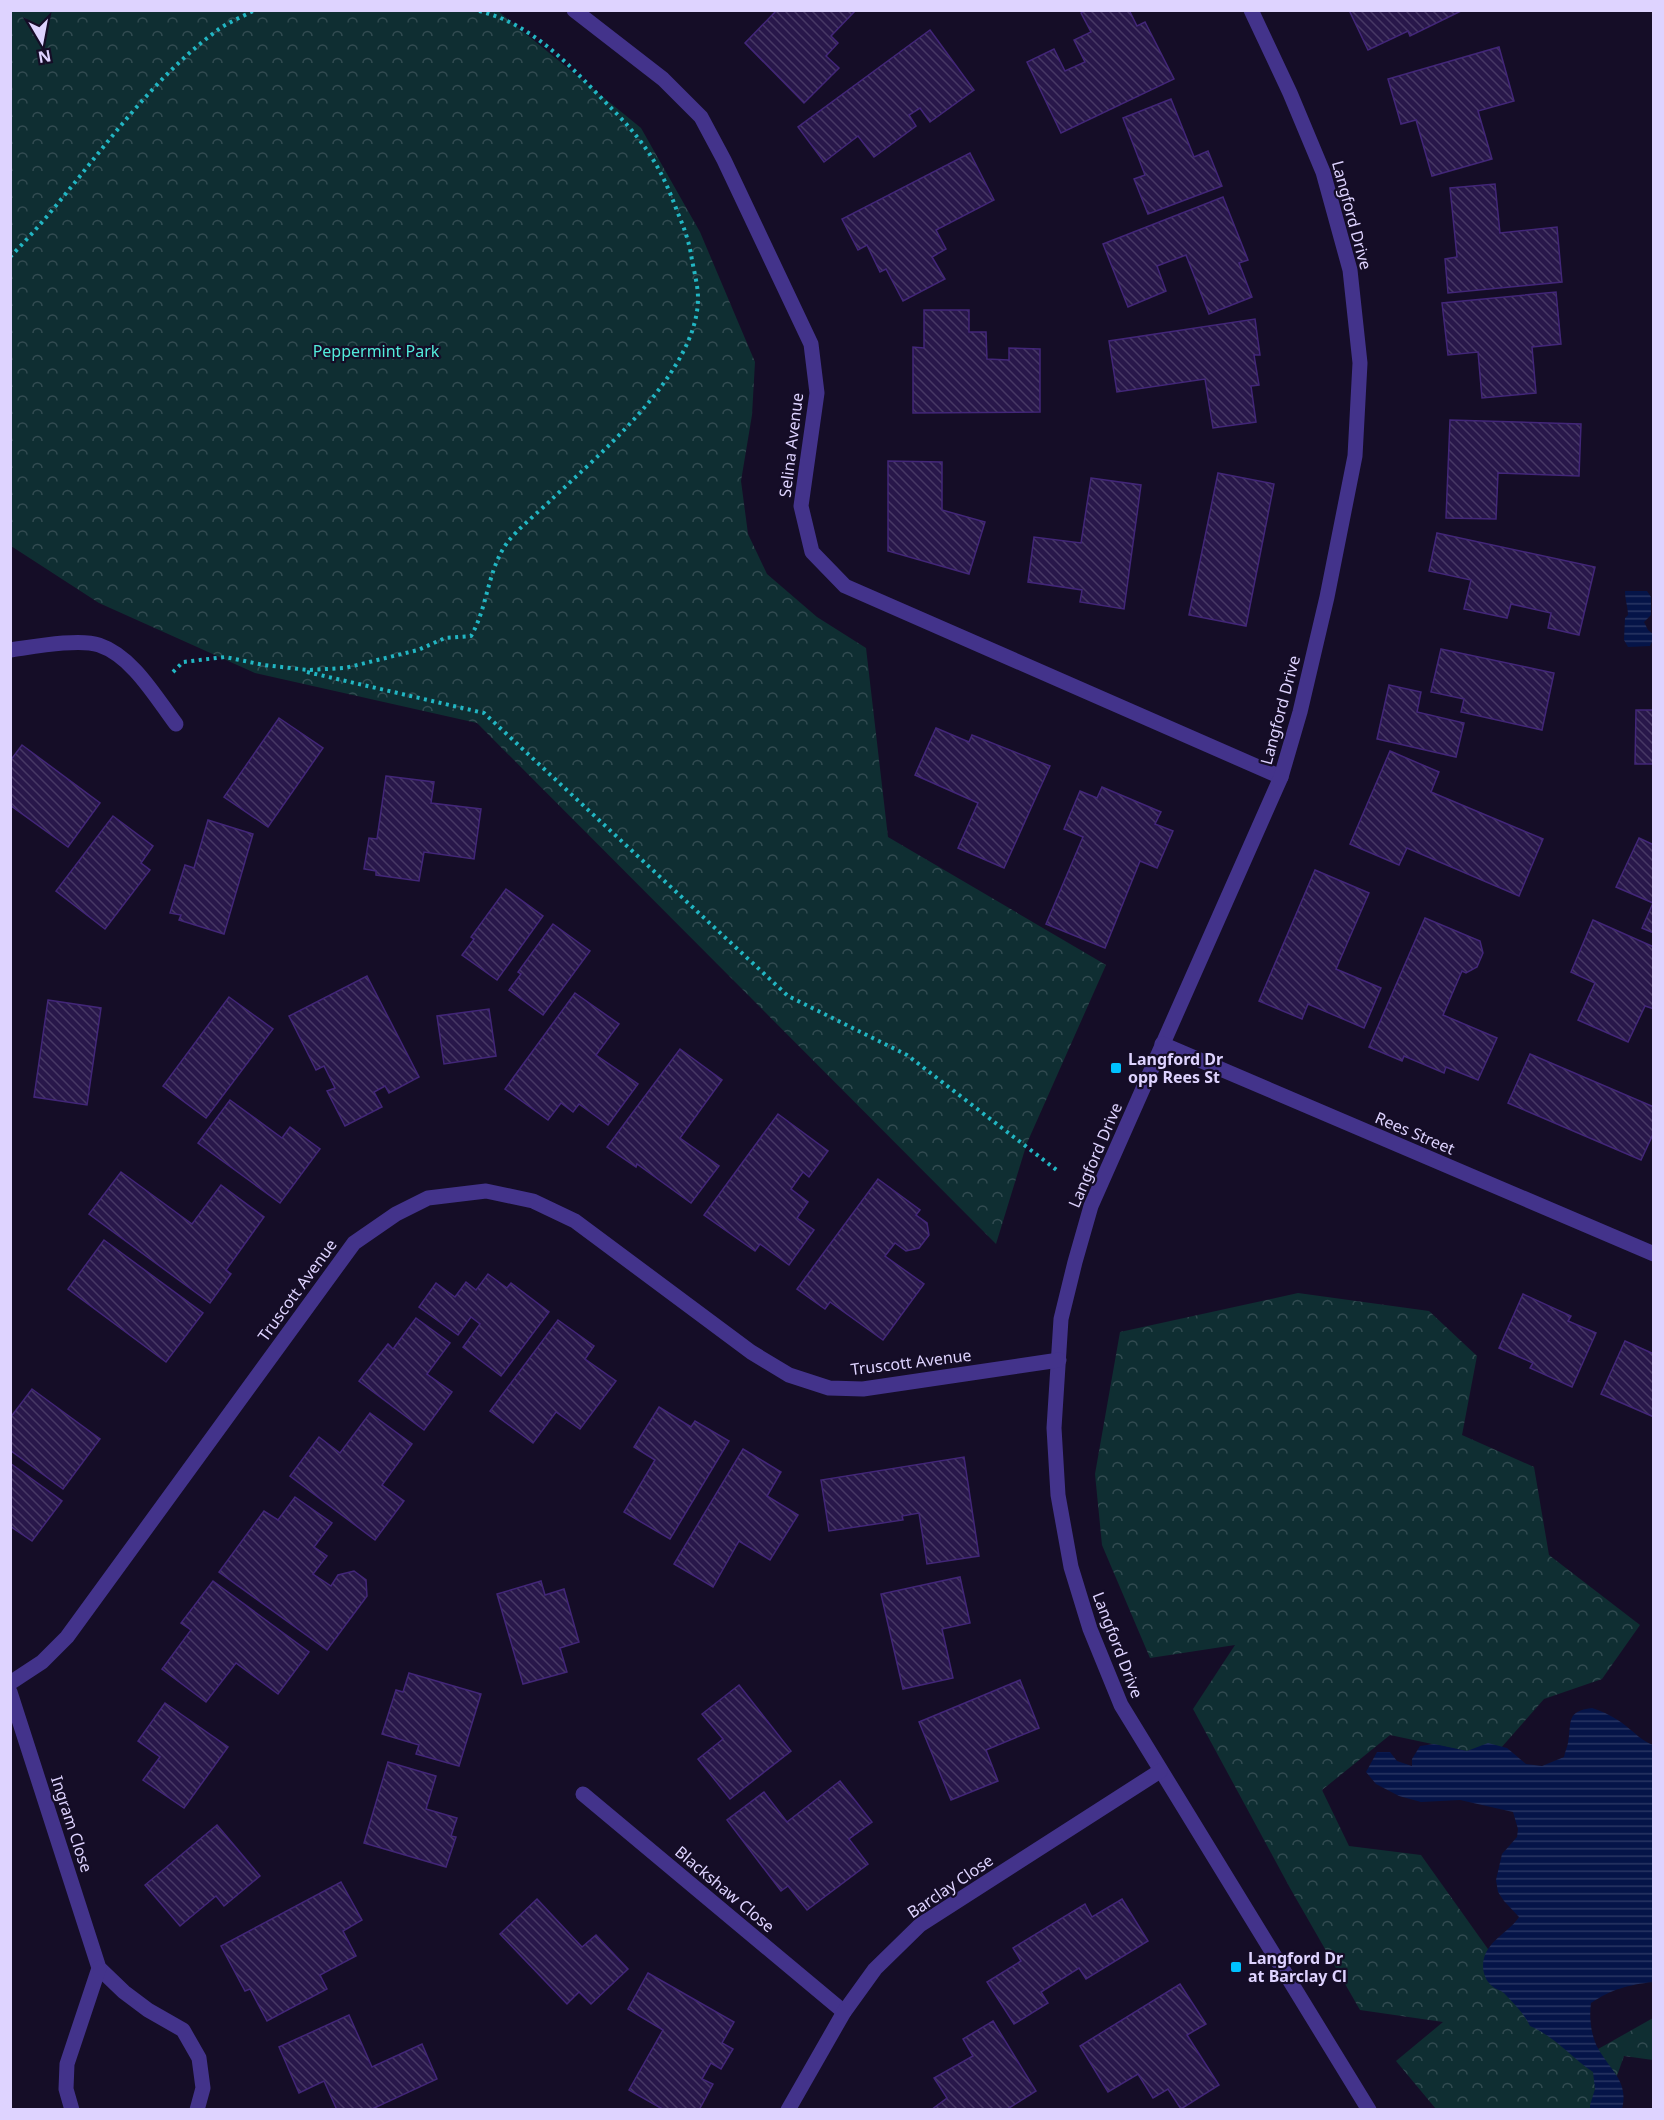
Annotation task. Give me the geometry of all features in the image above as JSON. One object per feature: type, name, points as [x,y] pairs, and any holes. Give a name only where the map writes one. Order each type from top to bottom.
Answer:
[{"type":"street","name":"Selina Avenue","points":[[574,10],[663,79],[701,117],[724,160],[811,344],[816,393],[801,506],[812,552],[845,586],[1281,777]]},
{"type":"street","name":"Langford Drive","points":[[1251,10],[1290,93],[1323,172],[1350,270],[1360,363],[1354,456],[1327,597],[1300,712],[1281,777],[1091,1206],[1061,1319],[1054,1428],[1058,1494],[1071,1567],[1090,1629],[1121,1705],[1160,1772],[1369,2109]]},
{"type":"street","points":[[10,650],[62,643],[98,644],[131,664],[176,724]]},
{"type":"street","name":"Rees Street","points":[[1162,1044],[1653,1254]]},
{"type":"street","name":"Truscott Avenue","points":[[10,1683],[42,1662],[67,1637],[354,1243],[396,1214],[428,1198],[486,1191],[533,1201],[575,1221],[751,1352],[789,1375],[829,1388],[863,1389],[1059,1360]]},
{"type":"street","name":"Ingram Close","points":[[10,1692],[99,1968],[124,1992],[183,2031],[200,2058],[203,2088],[197,2109]]},
{"type":"street","name":"Barclay Close","points":[[788,2109],[844,2012],[875,1969],[920,1925],[1160,1772]]},
{"type":"street","name":"Blackshaw Close","points":[[583,1794],[844,2012]]},
{"type":"street","points":[[72,2109],[66,2089],[67,2064],[99,1968]]},
{"type":"path","points":[[10,257],[31,236],[101,148],[176,65],[217,31],[255,10]]},
{"type":"path","points":[[151,692],[183,662],[225,657],[264,665],[308,670],[345,668],[418,650],[445,638],[471,636],[480,621],[492,571],[507,543],[596,458],[641,411],[674,372],[691,338],[698,298],[689,240],[663,174],[637,135],[557,53],[513,23],[474,10]]},
{"type":"path","points":[[292,668],[484,713],[788,996],[907,1055],[1058,1171]]},
{"type":"green space","name":"Peppermint Park","points":[[10,11],[498,11],[641,128],[700,232],[755,362],[752,415],[741,481],[748,534],[767,574],[817,617],[866,648],[888,837],[1106,965],[1027,1143],[996,1244],[477,723],[255,673],[99,603],[11,546]]},
{"type":"green space","points":[[1298,1293],[1429,1311],[1477,1356],[1462,1435],[1534,1467],[1549,1555],[1640,1625],[1602,1679],[1544,1699],[1493,1757],[1390,1735],[1322,1790],[1349,1846],[1421,1855],[1520,1994],[1584,2057],[1653,2018],[1653,2060],[1624,2056],[1605,2109],[1436,2109],[1396,2061],[1443,2022],[1360,2010],[1290,1888],[1193,1709],[1235,1645],[1150,1658],[1102,1545],[1095,1474],[1120,1332]]},
{"type":"shaded area","points":[[1625,591],[1647,591],[1651,597],[1651,615],[1644,622],[1653,634],[1650,646],[1628,647],[1624,640],[1625,618],[1628,615]]},
{"type":"shaded area","points":[[1592,1708],[1614,1717],[1653,1745],[1653,1982],[1613,1991],[1591,2003],[1590,2009],[1591,2027],[1596,2045],[1621,2084],[1624,2100],[1622,2109],[1590,2109],[1595,2089],[1593,2072],[1547,2035],[1530,2026],[1515,2005],[1504,1993],[1492,1986],[1485,1976],[1483,1963],[1488,1949],[1519,1917],[1498,1892],[1496,1880],[1502,1854],[1517,1837],[1518,1829],[1513,1812],[1460,1800],[1421,1802],[1399,1796],[1376,1784],[1366,1772],[1377,1752],[1390,1752],[1397,1761],[1412,1766],[1412,1759],[1420,1746],[1434,1744],[1467,1751],[1488,1743],[1507,1748],[1526,1764],[1542,1766],[1564,1757],[1571,1719],[1577,1712]]},
{"type":"building","points":[[777,10],[856,10],[831,36],[838,43],[826,56],[839,68],[804,103],[745,43]]},
{"type":"building","points":[[1086,10],[1129,10],[1137,26],[1145,22],[1174,79],[1061,133],[1027,62],[1054,49],[1065,71],[1085,62],[1074,40],[1091,32],[1081,13]]},
{"type":"building","points":[[1349,10],[1463,10],[1410,36],[1408,31],[1368,50]]},
{"type":"building","points":[[930,30],[974,90],[930,122],[920,108],[909,115],[916,126],[874,157],[858,136],[824,162],[798,127]]},
{"type":"building","points":[[1499,47],[1514,101],[1478,111],[1492,159],[1432,176],[1416,120],[1401,124],[1388,79]]},
{"type":"building","points":[[1171,99],[1194,157],[1208,151],[1222,186],[1148,214],[1134,179],[1145,175],[1123,118]]},
{"type":"building","points":[[970,153],[994,200],[936,230],[946,249],[932,257],[945,279],[903,301],[886,269],[880,272],[867,245],[858,250],[842,219]]},
{"type":"building","points":[[1495,184],[1500,233],[1557,227],[1562,282],[1448,293],[1445,259],[1457,257],[1450,188]]},
{"type":"building","points":[[1223,197],[1248,260],[1239,263],[1252,297],[1209,314],[1186,255],[1157,266],[1166,291],[1128,307],[1103,244]]},
{"type":"building","points":[[1556,292],[1561,344],[1532,347],[1536,393],[1482,398],[1478,352],[1448,355],[1442,303]]},
{"type":"building","points":[[924,310],[969,310],[969,332],[986,332],[987,359],[1009,360],[1009,348],[1040,349],[1040,412],[913,413],[913,347],[924,348]]},
{"type":"building","points":[[1255,319],[1260,355],[1254,355],[1259,385],[1251,386],[1256,422],[1213,428],[1205,379],[1117,392],[1109,341]]},
{"type":"building","points":[[1450,420],[1581,424],[1579,476],[1498,473],[1496,519],[1446,518]]},
{"type":"building","points":[[888,461],[942,462],[942,510],[985,522],[969,574],[888,551]]},
{"type":"building","points":[[1218,473],[1274,484],[1246,626],[1189,615]]},
{"type":"building","points":[[1091,478],[1141,485],[1124,609],[1080,602],[1082,590],[1028,582],[1034,537],[1081,543]]},
{"type":"building","points":[[1437,533],[1595,567],[1579,635],[1548,628],[1551,613],[1511,604],[1507,618],[1464,609],[1471,580],[1429,571]]},
{"type":"building","points":[[1441,649],[1554,673],[1542,730],[1461,712],[1464,699],[1431,692]]},
{"type":"building","points":[[1389,685],[1421,692],[1417,712],[1464,723],[1456,757],[1377,739]]},
{"type":"building","points":[[1636,710],[1654,710],[1654,764],[1635,764]]},
{"type":"building","points":[[279,718],[323,748],[268,827],[224,797]]},
{"type":"building","points":[[936,728],[969,742],[972,735],[1050,766],[1004,868],[958,848],[978,803],[915,775]]},
{"type":"building","points":[[22,745],[100,803],[68,847],[10,805],[10,761]]},
{"type":"building","points":[[1390,751],[1439,772],[1431,792],[1543,839],[1519,896],[1407,848],[1399,865],[1350,844]]},
{"type":"building","points":[[386,776],[434,782],[431,803],[481,809],[474,859],[424,852],[419,881],[376,875],[376,871],[364,869],[369,838],[377,839]]},
{"type":"building","points":[[1102,787],[1161,812],[1155,824],[1173,831],[1157,868],[1140,861],[1105,948],[1046,924],[1083,837],[1064,829],[1080,791],[1097,798]]},
{"type":"building","points":[[113,816],[153,846],[141,863],[150,870],[105,929],[56,891]]},
{"type":"building","points":[[208,820],[253,834],[224,934],[179,920],[181,915],[170,913],[185,865],[194,868]]},
{"type":"building","points":[[1639,838],[1654,845],[1654,933],[1642,928],[1653,903],[1616,887]]},
{"type":"building","points":[[1315,870],[1369,893],[1336,969],[1381,988],[1364,1028],[1308,1004],[1302,1019],[1259,1001]]},
{"type":"building","points":[[506,889],[543,916],[497,980],[462,955],[474,939],[471,937]]},
{"type":"building","points":[[1425,918],[1480,941],[1483,953],[1477,967],[1466,973],[1462,971],[1443,1015],[1497,1038],[1478,1080],[1446,1067],[1444,1073],[1404,1056],[1402,1061],[1369,1047]]},
{"type":"building","points":[[1593,920],[1654,947],[1654,1009],[1645,1006],[1628,1042],[1578,1020],[1595,983],[1571,972]]},
{"type":"building","points":[[553,924],[590,951],[543,1015],[509,990],[521,974],[518,972]]},
{"type":"building","points":[[367,976],[419,1077],[389,1093],[385,1086],[374,1092],[382,1107],[345,1126],[327,1091],[335,1088],[324,1066],[316,1070],[289,1016]]},
{"type":"building","points":[[575,993],[619,1024],[596,1055],[638,1084],[608,1125],[579,1104],[573,1112],[561,1103],[548,1120],[505,1089]]},
{"type":"building","points":[[229,997],[273,1029],[206,1118],[163,1086]]},
{"type":"building","points":[[48,1000],[101,1008],[87,1105],[34,1097]]},
{"type":"building","points":[[489,1009],[496,1056],[444,1064],[437,1016]]},
{"type":"building","points":[[680,1049],[722,1080],[680,1138],[719,1166],[691,1203],[637,1164],[636,1167],[607,1147]]},
{"type":"building","points":[[1530,1054],[1654,1107],[1654,1132],[1641,1160],[1508,1103]]},
{"type":"building","points":[[230,1100],[282,1138],[290,1127],[320,1149],[280,1203],[198,1143]]},
{"type":"building","points":[[778,1114],[828,1151],[809,1177],[803,1172],[791,1189],[808,1202],[797,1218],[814,1230],[789,1265],[760,1244],[755,1251],[704,1215]]},
{"type":"building","points":[[121,1172],[192,1224],[221,1185],[264,1217],[226,1270],[231,1274],[210,1303],[89,1214]]},
{"type":"building","points":[[878,1179],[920,1210],[916,1215],[927,1223],[929,1235],[919,1248],[906,1251],[895,1243],[885,1256],[924,1284],[883,1340],[830,1302],[825,1309],[797,1289]]},
{"type":"building","points":[[104,1240],[203,1313],[166,1362],[68,1289]]},
{"type":"building","points":[[488,1274],[507,1288],[511,1283],[549,1312],[501,1376],[463,1347],[480,1324],[471,1317],[458,1335],[419,1307],[436,1283],[455,1297],[466,1282],[476,1290]]},
{"type":"building","points":[[1523,1294],[1571,1316],[1568,1321],[1596,1333],[1572,1387],[1530,1368],[1533,1363],[1499,1348]]},
{"type":"building","points":[[416,1318],[450,1343],[427,1374],[452,1392],[424,1430],[359,1381],[388,1344],[393,1349]]},
{"type":"building","points":[[558,1320],[594,1346],[585,1359],[616,1381],[580,1429],[556,1412],[533,1443],[490,1411]]},
{"type":"building","points":[[1625,1341],[1654,1354],[1654,1417],[1601,1394]]},
{"type":"building","points":[[32,1389],[100,1439],[63,1489],[10,1450],[10,1418]]},
{"type":"building","points":[[659,1407],[691,1427],[695,1421],[729,1441],[670,1539],[624,1512],[655,1460],[634,1447]]},
{"type":"building","points":[[370,1413],[412,1444],[382,1485],[404,1501],[375,1540],[290,1476],[319,1437],[340,1453]]},
{"type":"building","points":[[743,1449],[781,1472],[767,1496],[798,1515],[770,1560],[739,1541],[713,1587],[674,1564]]},
{"type":"building","points":[[964,1457],[979,1556],[927,1564],[919,1513],[902,1516],[903,1520],[829,1531],[821,1480]]},
{"type":"building","points":[[10,1463],[62,1501],[32,1541],[10,1526]]},
{"type":"building","points":[[295,1497],[332,1523],[314,1547],[327,1556],[313,1574],[331,1586],[338,1575],[354,1571],[366,1580],[367,1596],[327,1650],[219,1572],[264,1511],[278,1520]]},
{"type":"building","points":[[960,1577],[970,1623],[942,1629],[953,1678],[903,1689],[881,1594]]},
{"type":"building","points":[[213,1581],[309,1652],[278,1694],[236,1663],[206,1702],[162,1669],[191,1630],[181,1623]]},
{"type":"building","points":[[541,1581],[545,1595],[564,1589],[579,1642],[560,1648],[567,1672],[523,1684],[497,1594]]},
{"type":"building","points":[[409,1673],[481,1694],[459,1766],[416,1754],[419,1745],[382,1734],[396,1690],[403,1692]]},
{"type":"building","points":[[1020,1680],[1039,1728],[986,1750],[998,1781],[951,1800],[919,1722]]},
{"type":"building","points":[[739,1685],[791,1751],[730,1799],[698,1759],[723,1739],[702,1714]]},
{"type":"building","points":[[165,1703],[228,1747],[184,1808],[143,1780],[160,1757],[138,1741]]},
{"type":"building","points":[[388,1762],[436,1776],[426,1809],[457,1818],[451,1836],[456,1837],[446,1867],[364,1843]]},
{"type":"building","points":[[840,1781],[872,1822],[849,1839],[868,1864],[807,1910],[788,1886],[781,1891],[727,1820],[764,1792],[787,1822]]},
{"type":"building","points":[[217,1825],[260,1876],[224,1906],[216,1896],[180,1926],[145,1885]]},
{"type":"building","points":[[341,1882],[362,1920],[343,1931],[356,1956],[320,1975],[327,1989],[267,2021],[250,1989],[245,1991],[221,1946]]},
{"type":"building","points":[[537,1899],[582,1947],[596,1935],[628,1969],[591,2004],[579,1992],[567,2004],[500,1934]]},
{"type":"building","points":[[1122,1899],[1148,1941],[1086,1979],[1079,1968],[1041,1992],[1048,2003],[1014,2024],[987,1982],[1021,1961],[1013,1948],[1085,1904],[1092,1917]]},
{"type":"building","points":[[648,1973],[734,2022],[722,2043],[733,2049],[721,2069],[711,2063],[702,2079],[713,2084],[699,2110],[664,2110],[629,2090],[663,2030],[628,2009]]},
{"type":"building","points":[[1180,1984],[1206,2024],[1187,2035],[1219,2085],[1181,2109],[1168,2089],[1153,2098],[1138,2074],[1108,2092],[1080,2046]]},
{"type":"building","points":[[349,2015],[372,2067],[422,2044],[437,2079],[370,2110],[337,2110],[324,2081],[299,2093],[279,2047]]},
{"type":"building","points":[[993,2021],[1036,2091],[1006,2110],[931,2110],[947,2098],[934,2078],[973,2056],[963,2039]]},
{"type":"place","name":"Langford Dr opp Rees St","points":[[1116,1068]]},
{"type":"place","name":"Langford Dr at Barclay Cl","points":[[1236,1967]]}]
